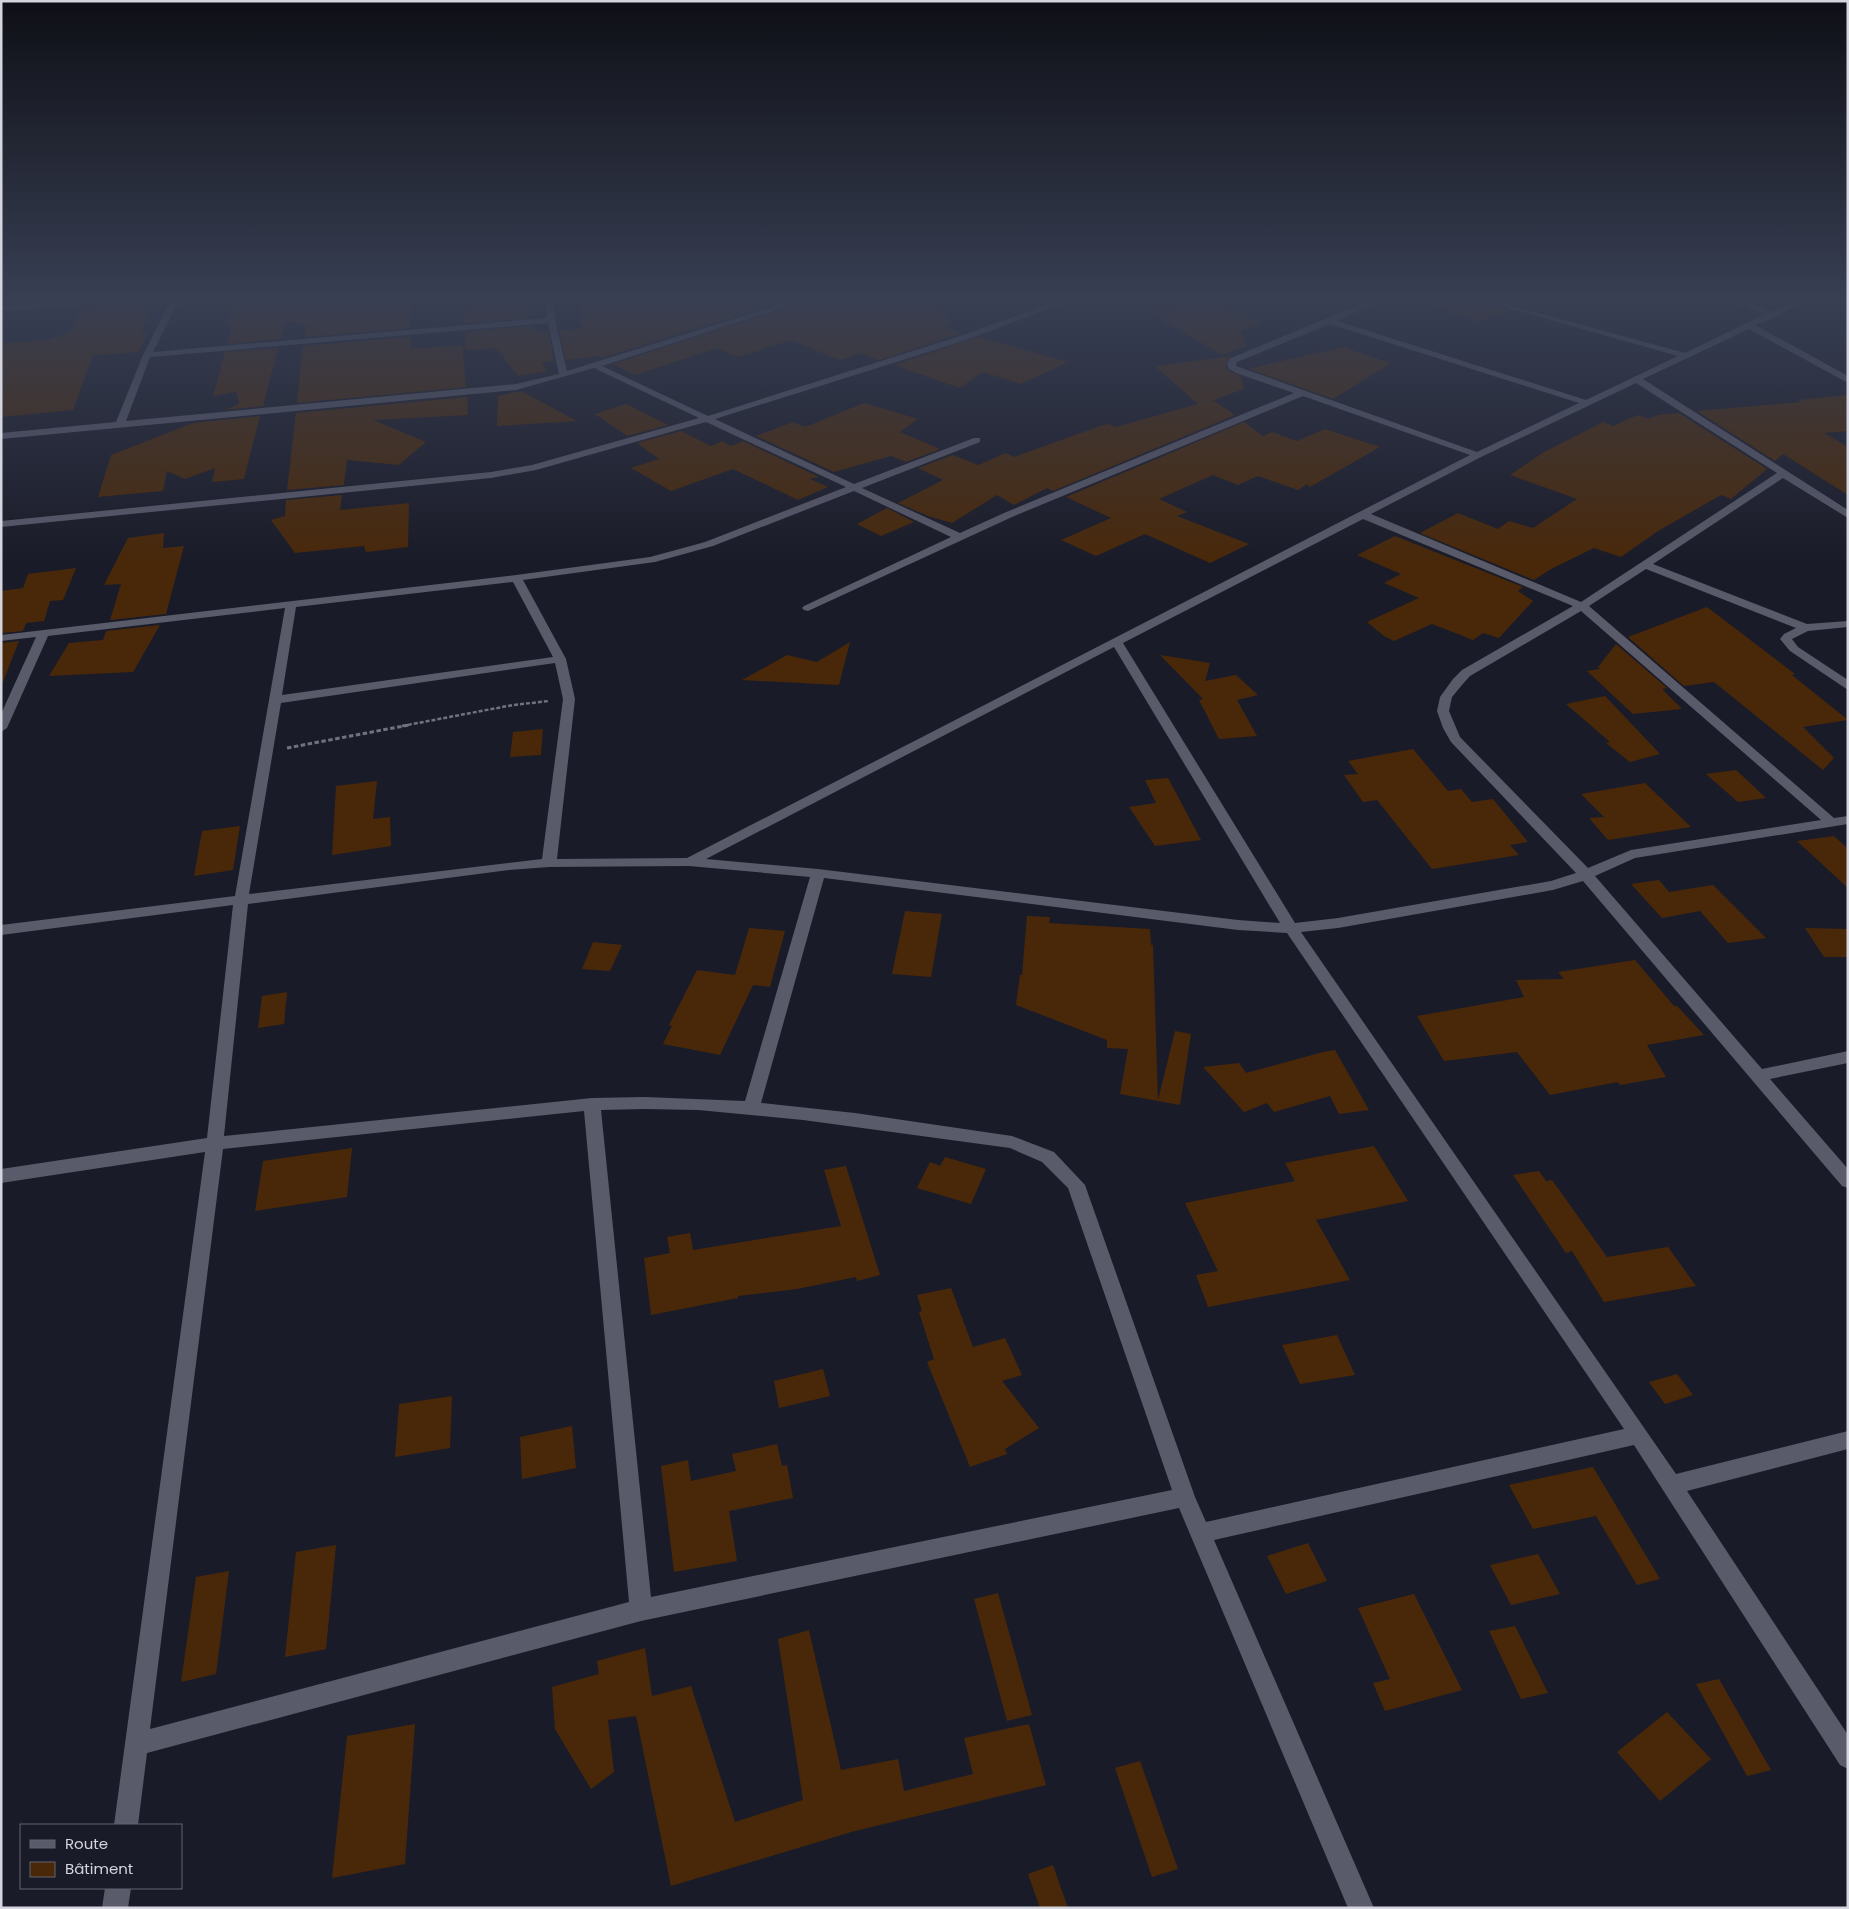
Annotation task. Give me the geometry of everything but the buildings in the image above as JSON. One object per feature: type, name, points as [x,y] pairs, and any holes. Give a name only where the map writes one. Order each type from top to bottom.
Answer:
[{"type":"street","points":[[120,425],[135,385]]},
{"type":"street","points":[[1,436],[524,385]]},
{"type":"street","points":[[635,385],[959,537]]},
{"type":"street","points":[[1,524],[505,473],[562,460],[706,419],[814,385]]},
{"type":"street","points":[[1280,385],[1478,456]]},
{"type":"street","points":[[1531,385],[1587,403]]},
{"type":"street","points":[[689,862],[1362,515],[1624,385]]},
{"type":"street","points":[[1646,385],[1848,515]]},
{"type":"street","points":[[808,608],[959,537],[1303,393]]},
{"type":"street","points":[[1,638],[516,578],[651,560],[685,552],[977,440]]},
{"type":"street","points":[[1784,473],[1582,606],[1466,673],[1452,687],[1442,704],[1444,720],[1455,739],[1586,875],[1848,1181]]},
{"type":"street","points":[[1362,515],[1582,606],[1832,823]]},
{"type":"street","points":[[1645,565],[1806,628]]},
{"type":"street","points":[[516,578],[560,659],[569,699],[549,862]]},
{"type":"street","points":[[126,1824],[222,1089],[240,901],[291,605]]},
{"type":"street","points":[[1848,624],[1806,628],[1788,636],[1786,639],[1789,644],[1848,686]]},
{"type":"street","points":[[1,728],[44,633]]},
{"type":"street","points":[[1117,642],[1291,928],[1639,1435],[1848,1757]]},
{"type":"street","points":[[275,700],[560,659]]},
{"type":"street","points":[[1,930],[549,862],[689,862],[818,873],[1228,924],[1291,928],[1338,923],[1554,885],[1586,875],[1611,862],[1651,850],[1848,820]]},
{"type":"street","points":[[752,1107],[818,873]]},
{"type":"street","points":[[1758,1076],[1848,1057]]},
{"type":"street","points":[[1,1176],[214,1143],[592,1104],[629,1102],[752,1107],[1012,1142],[1048,1157],[1076,1185],[1185,1497],[1361,1908]]},
{"type":"street","points":[[592,1104],[641,1610]]},
{"type":"street","points":[[1201,1533],[1639,1435]]},
{"type":"street","points":[[1672,1485],[1848,1440]]},
{"type":"street","points":[[137,1744],[641,1610],[1185,1497]]},
{"type":"street","points":[[115,1908],[118,1889]]},
{"type":"path","points":[[266,752],[513,705],[569,699]]}]
